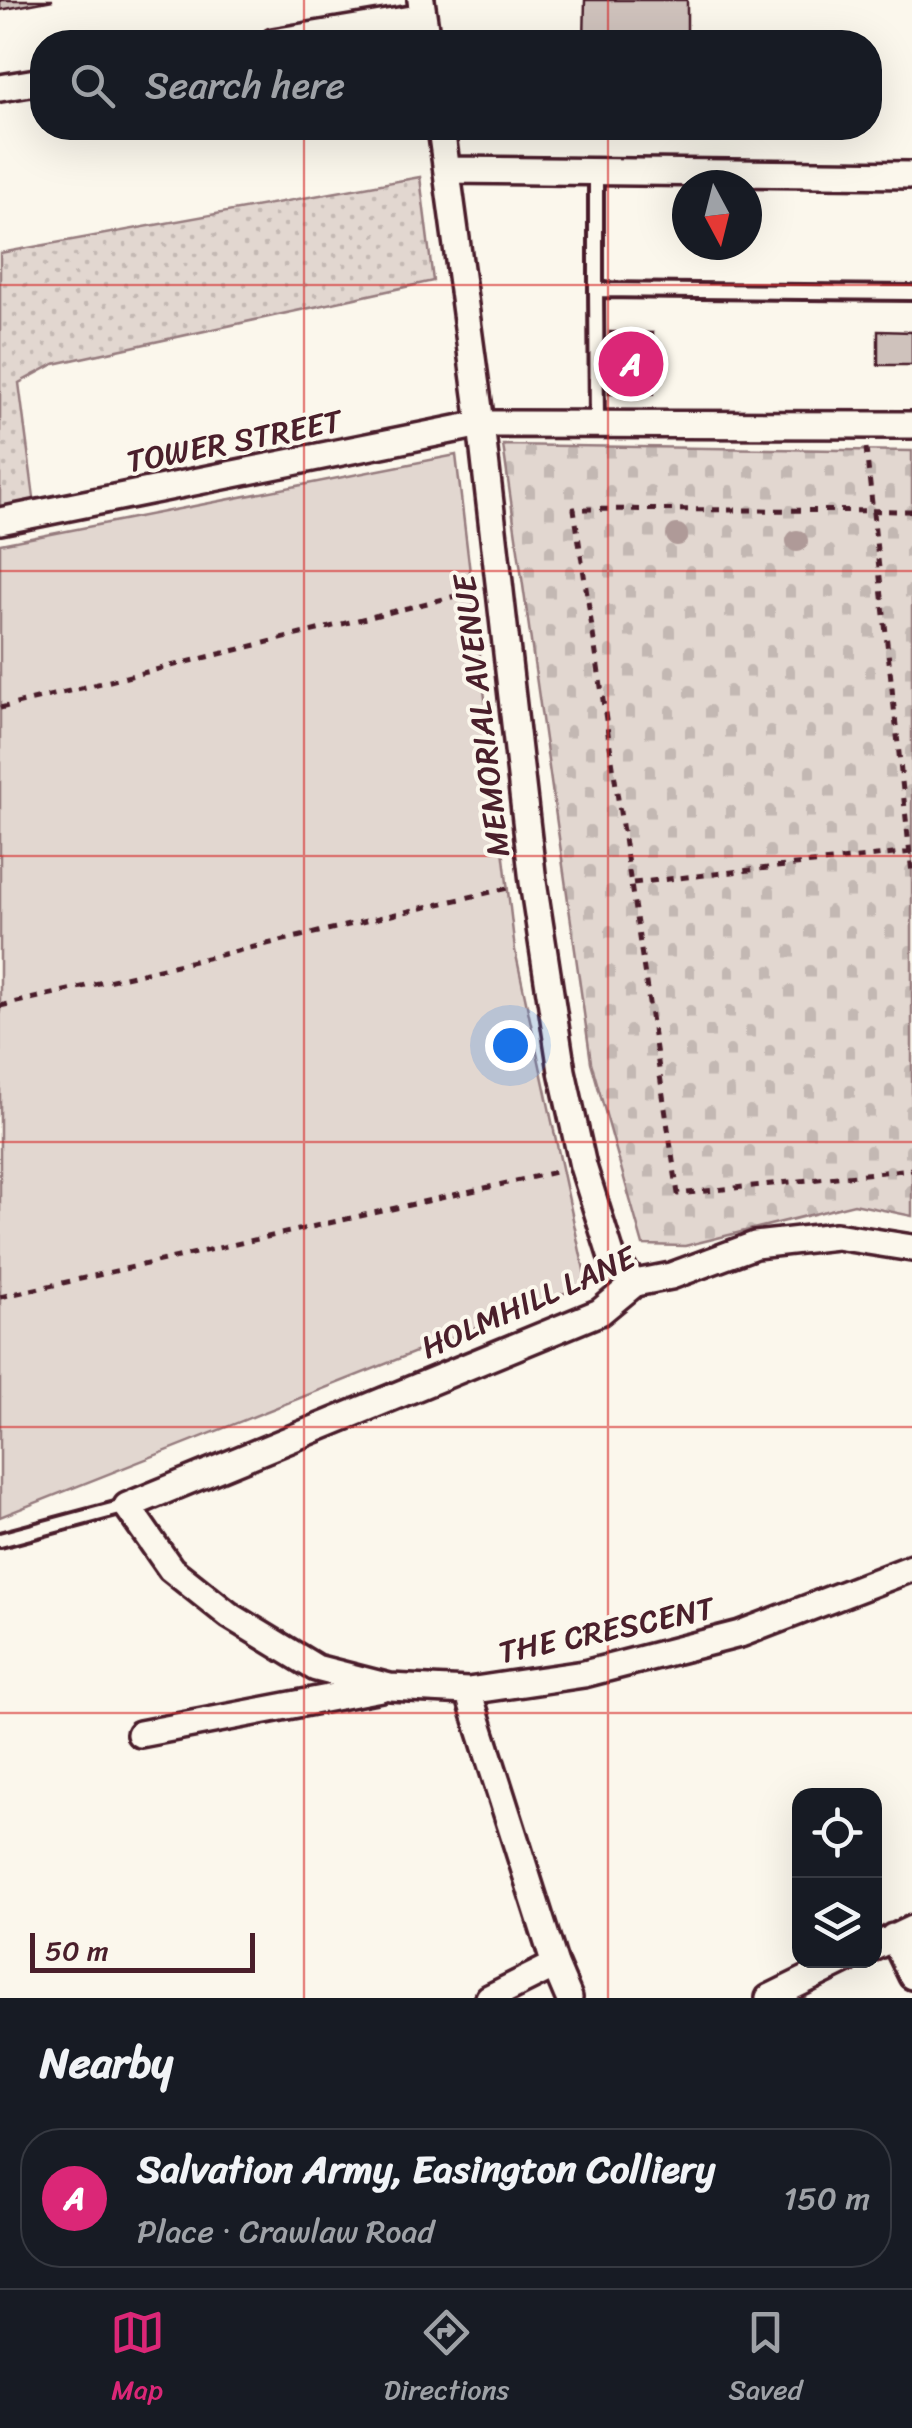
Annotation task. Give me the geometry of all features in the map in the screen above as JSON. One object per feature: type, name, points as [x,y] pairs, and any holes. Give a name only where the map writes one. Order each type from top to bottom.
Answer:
[{"type":"street","points":[[356,30],[424,20]]},
{"type":"street","points":[[0,88],[30,83]]},
{"type":"street","name":"MEMORIAL AVENUE","points":[[443,140],[481,424],[533,882],[562,1071],[583,1166],[612,1258],[636,1283]]},
{"type":"street","points":[[447,170],[912,174]]},
{"type":"street","name":"TOWER STREET","points":[[0,521],[481,424],[912,425]]},
{"type":"street","name":"HOLMHILL LANE","points":[[128,1506],[600,1312],[636,1283],[672,1276],[755,1245],[836,1236],[912,1248]]},
{"type":"street","name":"THE CRESCENT","points":[[128,1506],[171,1569],[229,1615],[316,1668],[390,1686],[468,1691],[584,1674],[740,1634],[912,1568]]},
{"type":"street","points":[[140,1734],[390,1686]]},
{"type":"street","points":[[468,1691],[569,1998]]},
{"type":"street","points":[[893,1938],[912,1976]]},
{"type":"street","points":[[488,1998],[555,1965]]},
{"type":"street","points":[[769,1998],[830,1968]]},
{"type":"lane","points":[[596,171],[597,424]]},
{"type":"lane","points":[[596,290],[912,293]]},
{"type":"lane","points":[[0,1540],[128,1506]]},
{"type":"path","points":[[863,426],[912,874]]},
{"type":"path","points":[[912,512],[574,509],[678,1194],[912,1169]]},
{"type":"path","points":[[0,708],[499,585]]},
{"type":"path","points":[[632,883],[911,852]]},
{"type":"path","points":[[0,1006],[533,882]]},
{"type":"path","points":[[0,1297],[583,1166]]},
{"type":"green space","points":[[420,177],[433,281],[54,364],[19,383],[36,513],[0,521],[0,253]]},
{"type":"green space","points":[[503,445],[912,451],[912,1216],[854,1204],[685,1246],[643,1245],[591,1062]]},
{"type":"green space","points":[[456,455],[515,950],[587,1284],[0,1517],[0,544]]},
{"type":"building","points":[[0,0],[53,0],[0,10]]},
{"type":"building","points":[[585,0],[687,0],[687,30],[584,30]]},
{"type":"building","points":[[878,331],[912,332],[912,365],[878,365]]},
{"type":"building","points":[[610,332],[653,333],[653,394],[609,394]]},
{"type":"place","name":"Salvation Army, Easington Colliery","points":[[631,364]]}]
